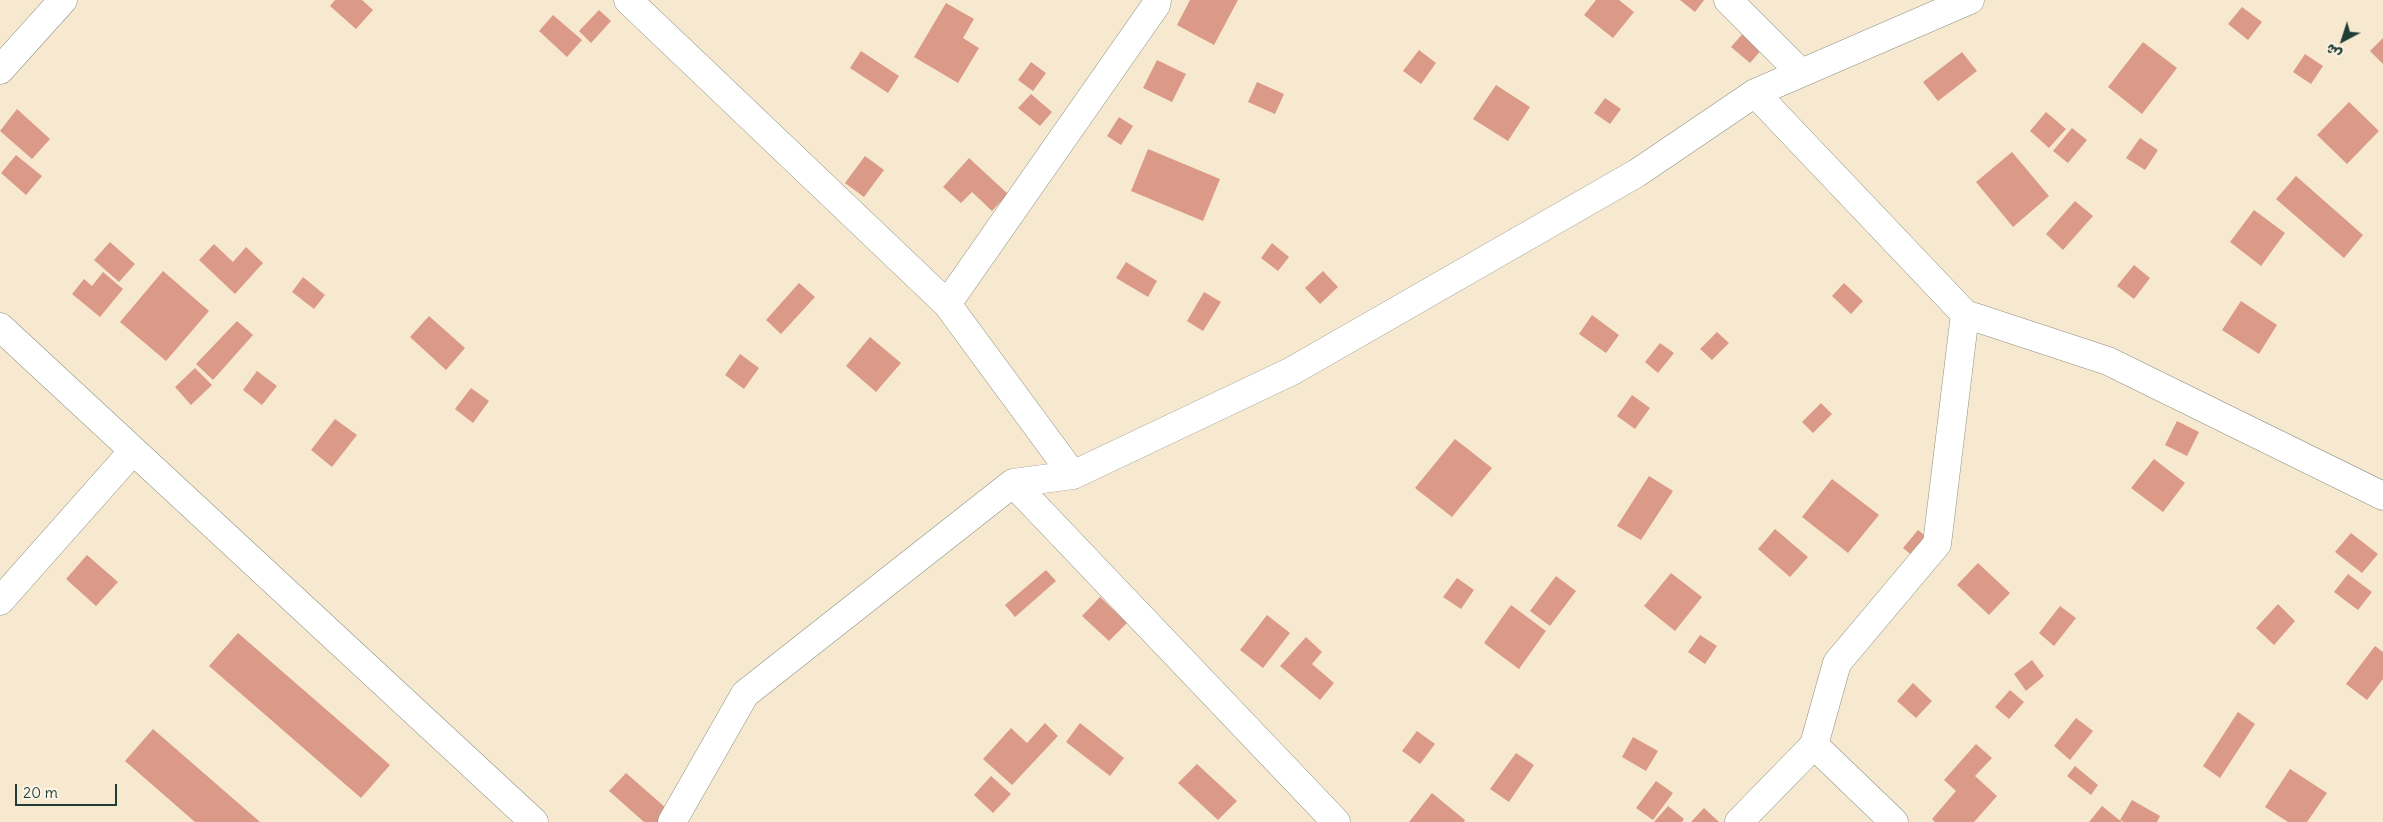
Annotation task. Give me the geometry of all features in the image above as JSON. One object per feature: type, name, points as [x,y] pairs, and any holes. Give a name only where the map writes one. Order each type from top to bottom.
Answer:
[{"type":"street","points":[[0,70],[64,0]]},
{"type":"street","points":[[948,304],[1156,5],[1157,0]]},
{"type":"street","points":[[1728,0],[1801,73]]},
{"type":"street","points":[[672,822],[745,694],[1013,483],[1073,475],[1292,371],[1637,173],[1755,93],[1970,0]]},
{"type":"street","points":[[639,4],[948,304],[1073,475]]},
{"type":"street","points":[[1755,93],[1965,314],[2108,361],[2383,496]]},
{"type":"street","points":[[1739,822],[1814,745],[1837,663],[1937,544],[1965,314]]},
{"type":"street","points":[[0,327],[534,822]]},
{"type":"street","points":[[0,601],[133,451]]},
{"type":"street","points":[[1013,483],[1336,822]]},
{"type":"street","points":[[1814,745],[1894,822]]},
{"type":"building","points":[[335,0],[362,0],[373,10],[356,29],[330,6]]},
{"type":"building","points":[[1190,0],[1238,0],[1214,45],[1177,25]]},
{"type":"building","points":[[1596,0],[1619,0],[1634,12],[1613,38],[1584,15]]},
{"type":"building","points":[[1680,0],[1704,0],[1695,12]]},
{"type":"building","points":[[946,3],[974,19],[963,38],[979,48],[958,83],[914,57]]},
{"type":"building","points":[[2242,7],[2262,22],[2248,40],[2228,24]]},
{"type":"building","points":[[599,10],[611,21],[591,43],[579,31]]},
{"type":"building","points":[[553,15],[582,40],[567,57],[539,31]]},
{"type":"building","points":[[1753,22],[1771,39],[1750,63],[1731,47]]},
{"type":"building","points":[[2383,38],[2383,64],[2370,51]]},
{"type":"building","points":[[2143,42],[2177,68],[2142,114],[2108,87]]},
{"type":"building","points":[[1419,50],[1436,63],[1421,84],[1403,71]]},
{"type":"building","points":[[861,51],[899,76],[888,93],[850,68]]},
{"type":"building","points":[[1962,52],[1977,71],[1938,101],[1923,82]]},
{"type":"building","points":[[2305,54],[2323,66],[2311,84],[2293,72]]},
{"type":"building","points":[[1157,60],[1186,74],[1172,102],[1143,88]]},
{"type":"building","points":[[1031,62],[1046,73],[1033,91],[1018,80]]},
{"type":"building","points":[[1257,82],[1284,94],[1275,114],[1248,102]]},
{"type":"building","points":[[1496,85],[1530,107],[1508,141],[1473,119]]},
{"type":"building","points":[[1031,94],[1052,112],[1040,126],[1018,108]]},
{"type":"building","points":[[1605,98],[1621,109],[1610,124],[1594,113]]},
{"type":"building","points":[[2349,102],[2379,131],[2347,164],[2317,135]]},
{"type":"building","points":[[17,109],[50,139],[32,159],[0,131]]},
{"type":"building","points":[[2046,112],[2066,129],[2049,148],[2030,131]]},
{"type":"building","points":[[1119,117],[1133,126],[1121,145],[1107,136]]},
{"type":"building","points":[[2072,128],[2087,140],[2068,163],[2053,151]]},
{"type":"building","points":[[2140,138],[2158,150],[2145,170],[2126,158]]},
{"type":"building","points":[[1148,149],[1220,179],[1203,221],[1131,191]]},
{"type":"building","points":[[2012,152],[2049,196],[2013,227],[1976,182]]},
{"type":"building","points":[[16,155],[42,176],[26,195],[1,173]]},
{"type":"building","points":[[865,156],[884,170],[864,197],[845,183]]},
{"type":"building","points":[[969,158],[1008,194],[992,211],[972,192],[961,203],[943,187]]},
{"type":"building","points":[[2296,176],[2363,235],[2344,258],[2276,199]]},
{"type":"building","points":[[2075,201],[2093,216],[2063,250],[2046,234]]},
{"type":"building","points":[[2254,210],[2285,233],[2261,266],[2230,242]]},
{"type":"building","points":[[110,242],[135,264],[119,282],[94,260]]},
{"type":"building","points":[[1272,243],[1289,257],[1278,271],[1261,258]]},
{"type":"building","points":[[214,244],[233,262],[246,247],[263,263],[235,294],[199,260]]},
{"type":"building","points":[[1126,262],[1157,281],[1148,297],[1116,278]]},
{"type":"building","points":[[2134,265],[2150,278],[2134,299],[2117,286]]},
{"type":"building","points":[[163,271],[209,311],[166,361],[120,322]]},
{"type":"building","points":[[1323,271],[1338,287],[1320,304],[1305,288]]},
{"type":"building","points":[[103,272],[123,289],[100,317],[72,294],[84,279],[92,286]]},
{"type":"building","points":[[303,277],[325,295],[314,309],[292,292]]},
{"type":"building","points":[[799,283],[815,297],[781,334],[766,320]]},
{"type":"building","points":[[1844,283],[1863,301],[1851,314],[1832,296]]},
{"type":"building","points":[[1204,292],[1221,302],[1203,331],[1187,321]]},
{"type":"building","points":[[2241,301],[2277,325],[2259,354],[2222,330]]},
{"type":"building","points":[[1592,315],[1619,335],[1606,353],[1579,334]]},
{"type":"building","points":[[429,316],[465,348],[446,370],[410,337]]},
{"type":"building","points":[[237,321],[253,335],[213,380],[196,364]]},
{"type":"building","points":[[1717,332],[1729,343],[1712,360],[1700,349]]},
{"type":"building","points":[[870,337],[901,363],[876,392],[846,366]]},
{"type":"building","points":[[1660,343],[1674,353],[1658,373],[1645,362]]},
{"type":"building","points":[[740,354],[759,368],[744,389],[725,375]]},
{"type":"building","points":[[195,368],[212,385],[191,405],[175,387]]},
{"type":"building","points":[[257,371],[277,386],[262,405],[243,390]]},
{"type":"building","points":[[471,388],[489,401],[473,423],[455,409]]},
{"type":"building","points":[[1632,395],[1650,408],[1635,429],[1617,416]]},
{"type":"building","points":[[1821,403],[1832,414],[1813,433],[1802,422]]},
{"type":"building","points":[[335,419],[357,435],[332,467],[311,450]]},
{"type":"building","points":[[2177,421],[2199,432],[2187,456],[2165,445]]},
{"type":"building","points":[[1455,439],[1492,468],[1452,517],[1415,488]]},
{"type":"building","points":[[2154,459],[2185,483],[2163,512],[2131,488]]},
{"type":"building","points":[[1649,476],[1673,491],[1641,540],[1617,526]]},
{"type":"building","points":[[1832,479],[1879,515],[1848,553],[1802,517]]},
{"type":"building","points":[[1775,529],[1808,557],[1790,577],[1758,549]]},
{"type":"building","points":[[1918,530],[1946,553],[1931,571],[1903,548]]},
{"type":"building","points":[[2351,533],[2378,554],[2362,573],[2335,552]]},
{"type":"building","points":[[87,555],[118,582],[96,606],[66,579]]},
{"type":"building","points":[[1978,563],[2010,593],[1989,615],[1957,585]]},
{"type":"building","points":[[1046,570],[1056,581],[1015,617],[1005,605]]},
{"type":"building","points":[[1671,573],[1702,597],[1675,631],[1644,606]]},
{"type":"building","points":[[2348,574],[2372,592],[2358,610],[2334,592]]},
{"type":"building","points":[[1556,576],[1576,591],[1550,626],[1530,611]]},
{"type":"building","points":[[1457,578],[1474,590],[1461,609],[1443,597]]},
{"type":"building","points":[[1100,597],[1127,623],[1109,641],[1082,616]]},
{"type":"building","points":[[2278,604],[2295,621],[2274,645],[2256,628]]},
{"type":"building","points":[[1511,605],[1546,631],[1519,669],[1484,643]]},
{"type":"building","points":[[2060,606],[2076,618],[2054,646],[2039,633]]},
{"type":"building","points":[[1267,615],[1290,633],[1263,668],[1240,650]]},
{"type":"building","points":[[238,633],[390,765],[361,798],[209,666]]},
{"type":"building","points":[[1700,635],[1717,646],[1705,664],[1688,652]]},
{"type":"building","points":[[1306,637],[1322,652],[1312,664],[1334,683],[1320,700],[1280,666]]},
{"type":"building","points":[[2375,646],[2383,652],[2383,679],[2367,700],[2346,684]]},
{"type":"building","points":[[2032,660],[2044,676],[2026,691],[2014,674]]},
{"type":"building","points":[[1913,683],[1932,701],[1916,718],[1897,701]]},
{"type":"building","points":[[2010,690],[2024,702],[2009,719],[1995,707]]},
{"type":"building","points":[[2238,712],[2255,724],[2220,778],[2203,766]]},
{"type":"building","points":[[2076,718],[2093,731],[2070,760],[2054,746]]},
{"type":"building","points":[[1045,723],[1058,736],[1012,785],[983,759],[1011,728],[1027,743]]},
{"type":"building","points":[[1080,723],[1124,758],[1110,776],[1066,742]]},
{"type":"building","points":[[153,729],[260,822],[195,822],[125,761]]},
{"type":"building","points":[[1417,731],[1435,744],[1420,764],[1402,751]]},
{"type":"building","points":[[1633,737],[1658,751],[1646,771],[1622,757]]},
{"type":"building","points":[[1976,744],[1992,758],[1975,776],[1997,796],[1974,822],[1935,822],[1932,819],[1956,791],[1944,780]]},
{"type":"building","points":[[1516,753],[1534,765],[1509,802],[1490,789]]},
{"type":"building","points":[[1197,764],[1237,801],[1218,820],[1178,783]]},
{"type":"building","points":[[2075,766],[2098,785],[2091,795],[2067,776]]},
{"type":"building","points":[[2290,769],[2327,793],[2307,822],[2288,822],[2265,807]]},
{"type":"building","points":[[626,773],[682,822],[644,822],[609,791]]},
{"type":"building","points":[[991,776],[1011,794],[993,813],[974,795]]},
{"type":"building","points":[[1656,781],[1673,793],[1653,820],[1636,808]]},
{"type":"building","points":[[1432,793],[1465,820],[1464,822],[1409,822]]},
{"type":"building","points":[[2132,800],[2160,816],[2157,822],[2124,822],[2120,820]]},
{"type":"building","points":[[1668,806],[1684,819],[1682,822],[1654,822]]},
{"type":"building","points":[[2102,806],[2118,819],[2122,822],[2089,822]]},
{"type":"building","points":[[1704,808],[1719,822],[1691,822]]}]
